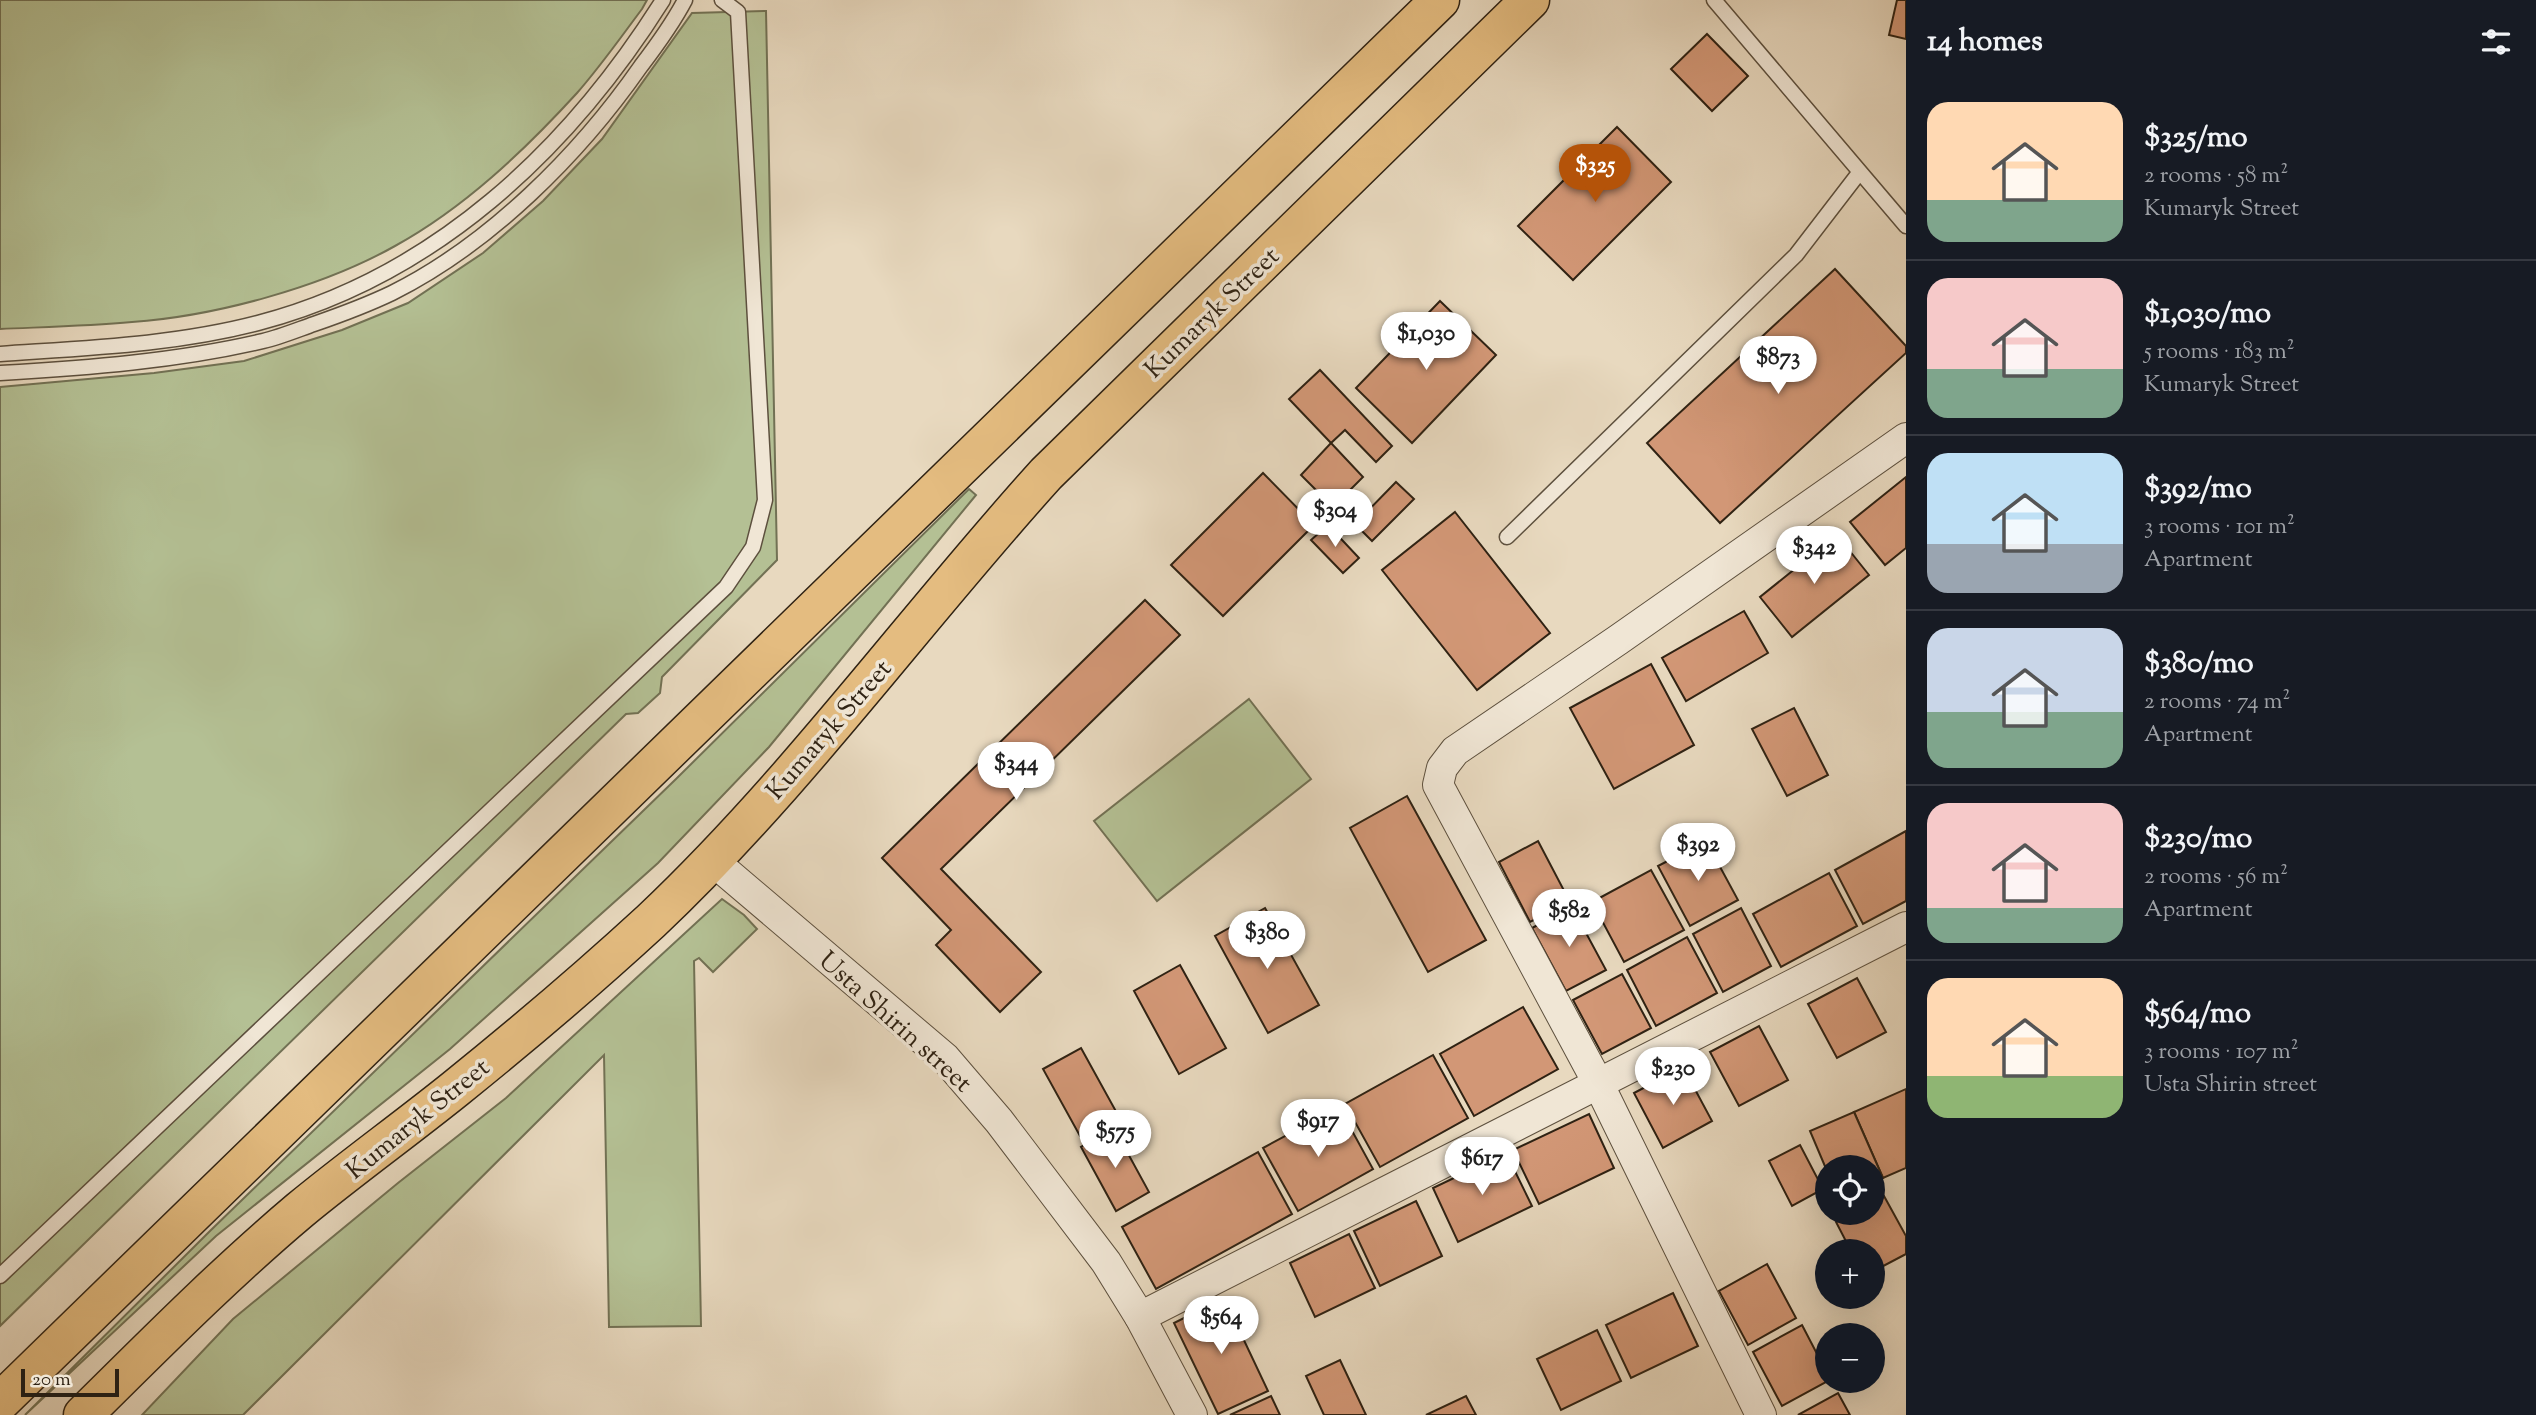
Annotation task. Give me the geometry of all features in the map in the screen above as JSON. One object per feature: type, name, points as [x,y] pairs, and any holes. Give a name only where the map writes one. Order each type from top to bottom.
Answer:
[{"type":"main road","points":[[0,1402],[1440,0]]},
{"type":"main road","name":"Kumaryk Street","points":[[83,1415],[167,1332],[301,1210],[522,1034],[651,920],[712,860],[791,774],[1046,474],[1530,0]]},
{"type":"street","points":[[1761,1415],[1599,1085],[1438,785],[1442,768],[1455,751],[1906,439]]},
{"type":"street","name":"Usta Shirin street","points":[[712,860],[945,1058],[999,1121],[1105,1262],[1140,1317],[1192,1415]]},
{"type":"street","points":[[1140,1317],[1906,927]]},
{"type":"lane","points":[[0,354],[163,340],[257,323],[356,288],[383,275],[457,229],[536,159],[603,87],[663,0]]},
{"type":"lane","points":[[0,373],[166,358],[262,342],[335,317],[392,293],[421,277],[471,242],[552,172],[618,100],[685,0]]},
{"type":"lane","points":[[0,1276],[726,587],[753,547],[765,500],[738,12],[723,0]]},
{"type":"lane","points":[[1714,0],[1906,226]]},
{"type":"lane","points":[[1507,537],[1796,255],[1859,173]]},
{"type":"green space","points":[[0,0],[647,0],[586,83],[514,157],[445,214],[366,261],[268,297],[198,313],[116,323],[0,329]]},
{"type":"green space","points":[[766,11],[777,560],[662,677],[660,693],[638,713],[626,714],[0,1326],[0,387],[154,373],[244,361],[342,330],[408,303],[483,253],[543,201],[602,139],[692,13]]},
{"type":"green space","points":[[969,489],[976,495],[769,747],[658,863],[450,1049],[216,1236],[25,1415],[210,1231],[676,779]]},
{"type":"green space","points":[[1249,699],[1311,779],[1157,901],[1094,821]]},
{"type":"green space","points":[[722,899],[744,915],[757,929],[713,972],[699,958],[694,961],[701,1326],[609,1327],[604,1055],[243,1415],[142,1415],[233,1319],[506,1098]]},
{"type":"building","points":[[1897,0],[1906,0],[1906,39],[1889,35]]},
{"type":"building","points":[[1707,34],[1748,76],[1712,111],[1671,69]]},
{"type":"building","points":[[1617,127],[1671,182],[1573,280],[1518,226]]},
{"type":"building","points":[[1835,269],[1906,346],[1906,353],[1720,523],[1647,443]]},
{"type":"building","points":[[1440,301],[1496,355],[1412,443],[1356,388]]},
{"type":"building","points":[[1320,370],[1392,446],[1376,462],[1345,430],[1331,443],[1289,399]]},
{"type":"building","points":[[1331,443],[1363,477],[1333,507],[1301,475]]},
{"type":"building","points":[[1263,473],[1314,525],[1223,616],[1171,565]]},
{"type":"building","points":[[1906,477],[1906,548],[1885,565],[1850,522]]},
{"type":"building","points":[[1396,482],[1414,499],[1372,541],[1355,524]]},
{"type":"building","points":[[1455,512],[1550,633],[1477,690],[1382,570]]},
{"type":"building","points":[[1328,525],[1359,558],[1343,573],[1311,540]]},
{"type":"building","points":[[1837,535],[1869,575],[1792,637],[1760,597]]},
{"type":"building","points":[[1145,600],[1180,635],[941,869],[1041,972],[1000,1012],[936,945],[951,930],[882,858]]},
{"type":"building","points":[[1744,611],[1768,653],[1686,701],[1662,658]]},
{"type":"building","points":[[1651,664],[1694,745],[1614,789],[1570,708]]},
{"type":"building","points":[[1794,708],[1828,775],[1787,796],[1752,729]]},
{"type":"building","points":[[1407,796],[1486,940],[1428,972],[1350,828]]},
{"type":"building","points":[[1906,831],[1906,901],[1863,924],[1835,870]]},
{"type":"building","points":[[1538,841],[1570,902],[1530,922],[1499,862]]},
{"type":"building","points":[[1706,841],[1738,900],[1690,926],[1658,866]]},
{"type":"building","points":[[1651,870],[1684,930],[1624,962],[1592,902]]},
{"type":"building","points":[[1829,873],[1857,926],[1781,967],[1753,914]]},
{"type":"building","points":[[1572,907],[1606,970],[1566,991],[1532,928]]},
{"type":"building","points":[[1265,908],[1319,1005],[1268,1033],[1215,936]]},
{"type":"building","points":[[1741,908],[1771,966],[1723,992],[1693,934]]},
{"type":"building","points":[[1687,937],[1717,993],[1656,1026],[1627,970]]},
{"type":"building","points":[[1180,965],[1226,1048],[1179,1074],[1134,991]]},
{"type":"building","points":[[1622,974],[1651,1028],[1602,1054],[1573,1000]]},
{"type":"building","points":[[1857,978],[1886,1032],[1837,1058],[1808,1004]]},
{"type":"building","points":[[1523,1007],[1558,1069],[1474,1116],[1440,1054]]},
{"type":"building","points":[[1759,1026],[1788,1080],[1739,1106],[1710,1052]]},
{"type":"building","points":[[1081,1048],[1118,1115],[1080,1136],[1043,1069]]},
{"type":"building","points":[[1433,1055],[1468,1118],[1380,1167],[1345,1104]]},
{"type":"building","points":[[1683,1067],[1712,1121],[1663,1148],[1634,1093]]},
{"type":"building","points":[[1906,1089],[1906,1168],[1885,1177],[1885,1155],[1873,1155],[1854,1112]]},
{"type":"building","points":[[1339,1107],[1373,1169],[1298,1211],[1263,1148]]},
{"type":"building","points":[[1854,1112],[1873,1155],[1820,1155],[1810,1131]]},
{"type":"building","points":[[1589,1114],[1614,1168],[1539,1204],[1513,1150]]},
{"type":"building","points":[[1114,1128],[1149,1192],[1116,1211],[1081,1147]]},
{"type":"building","points":[[1800,1145],[1815,1174],[1815,1193],[1792,1206],[1769,1161]]},
{"type":"building","points":[[1258,1152],[1292,1214],[1156,1289],[1122,1227]]},
{"type":"building","points":[[1506,1153],[1532,1206],[1458,1242],[1433,1188]]},
{"type":"building","points":[[1885,1198],[1906,1236],[1906,1254],[1885,1265],[1885,1239],[1845,1239],[1838,1225],[1885,1225]]},
{"type":"building","points":[[1416,1201],[1442,1256],[1380,1286],[1354,1231]]},
{"type":"building","points":[[1349,1234],[1375,1288],[1315,1317],[1290,1263]]},
{"type":"building","points":[[1767,1264],[1796,1318],[1748,1345],[1719,1291]]},
{"type":"building","points":[[1673,1293],[1698,1346],[1631,1378],[1606,1325]]},
{"type":"building","points":[[1224,1298],[1268,1391],[1218,1414],[1174,1323]]},
{"type":"building","points":[[1802,1325],[1815,1350],[1815,1388],[1782,1406],[1753,1352]]},
{"type":"building","points":[[1597,1330],[1621,1381],[1561,1410],[1537,1359]]},
{"type":"building","points":[[1340,1360],[1366,1415],[1324,1415],[1306,1376]]},
{"type":"building","points":[[1838,1393],[1850,1415],[1798,1415]]},
{"type":"building","points":[[1271,1396],[1280,1415],[1230,1415]]},
{"type":"building","points":[[1466,1396],[1476,1415],[1426,1415]]}]
